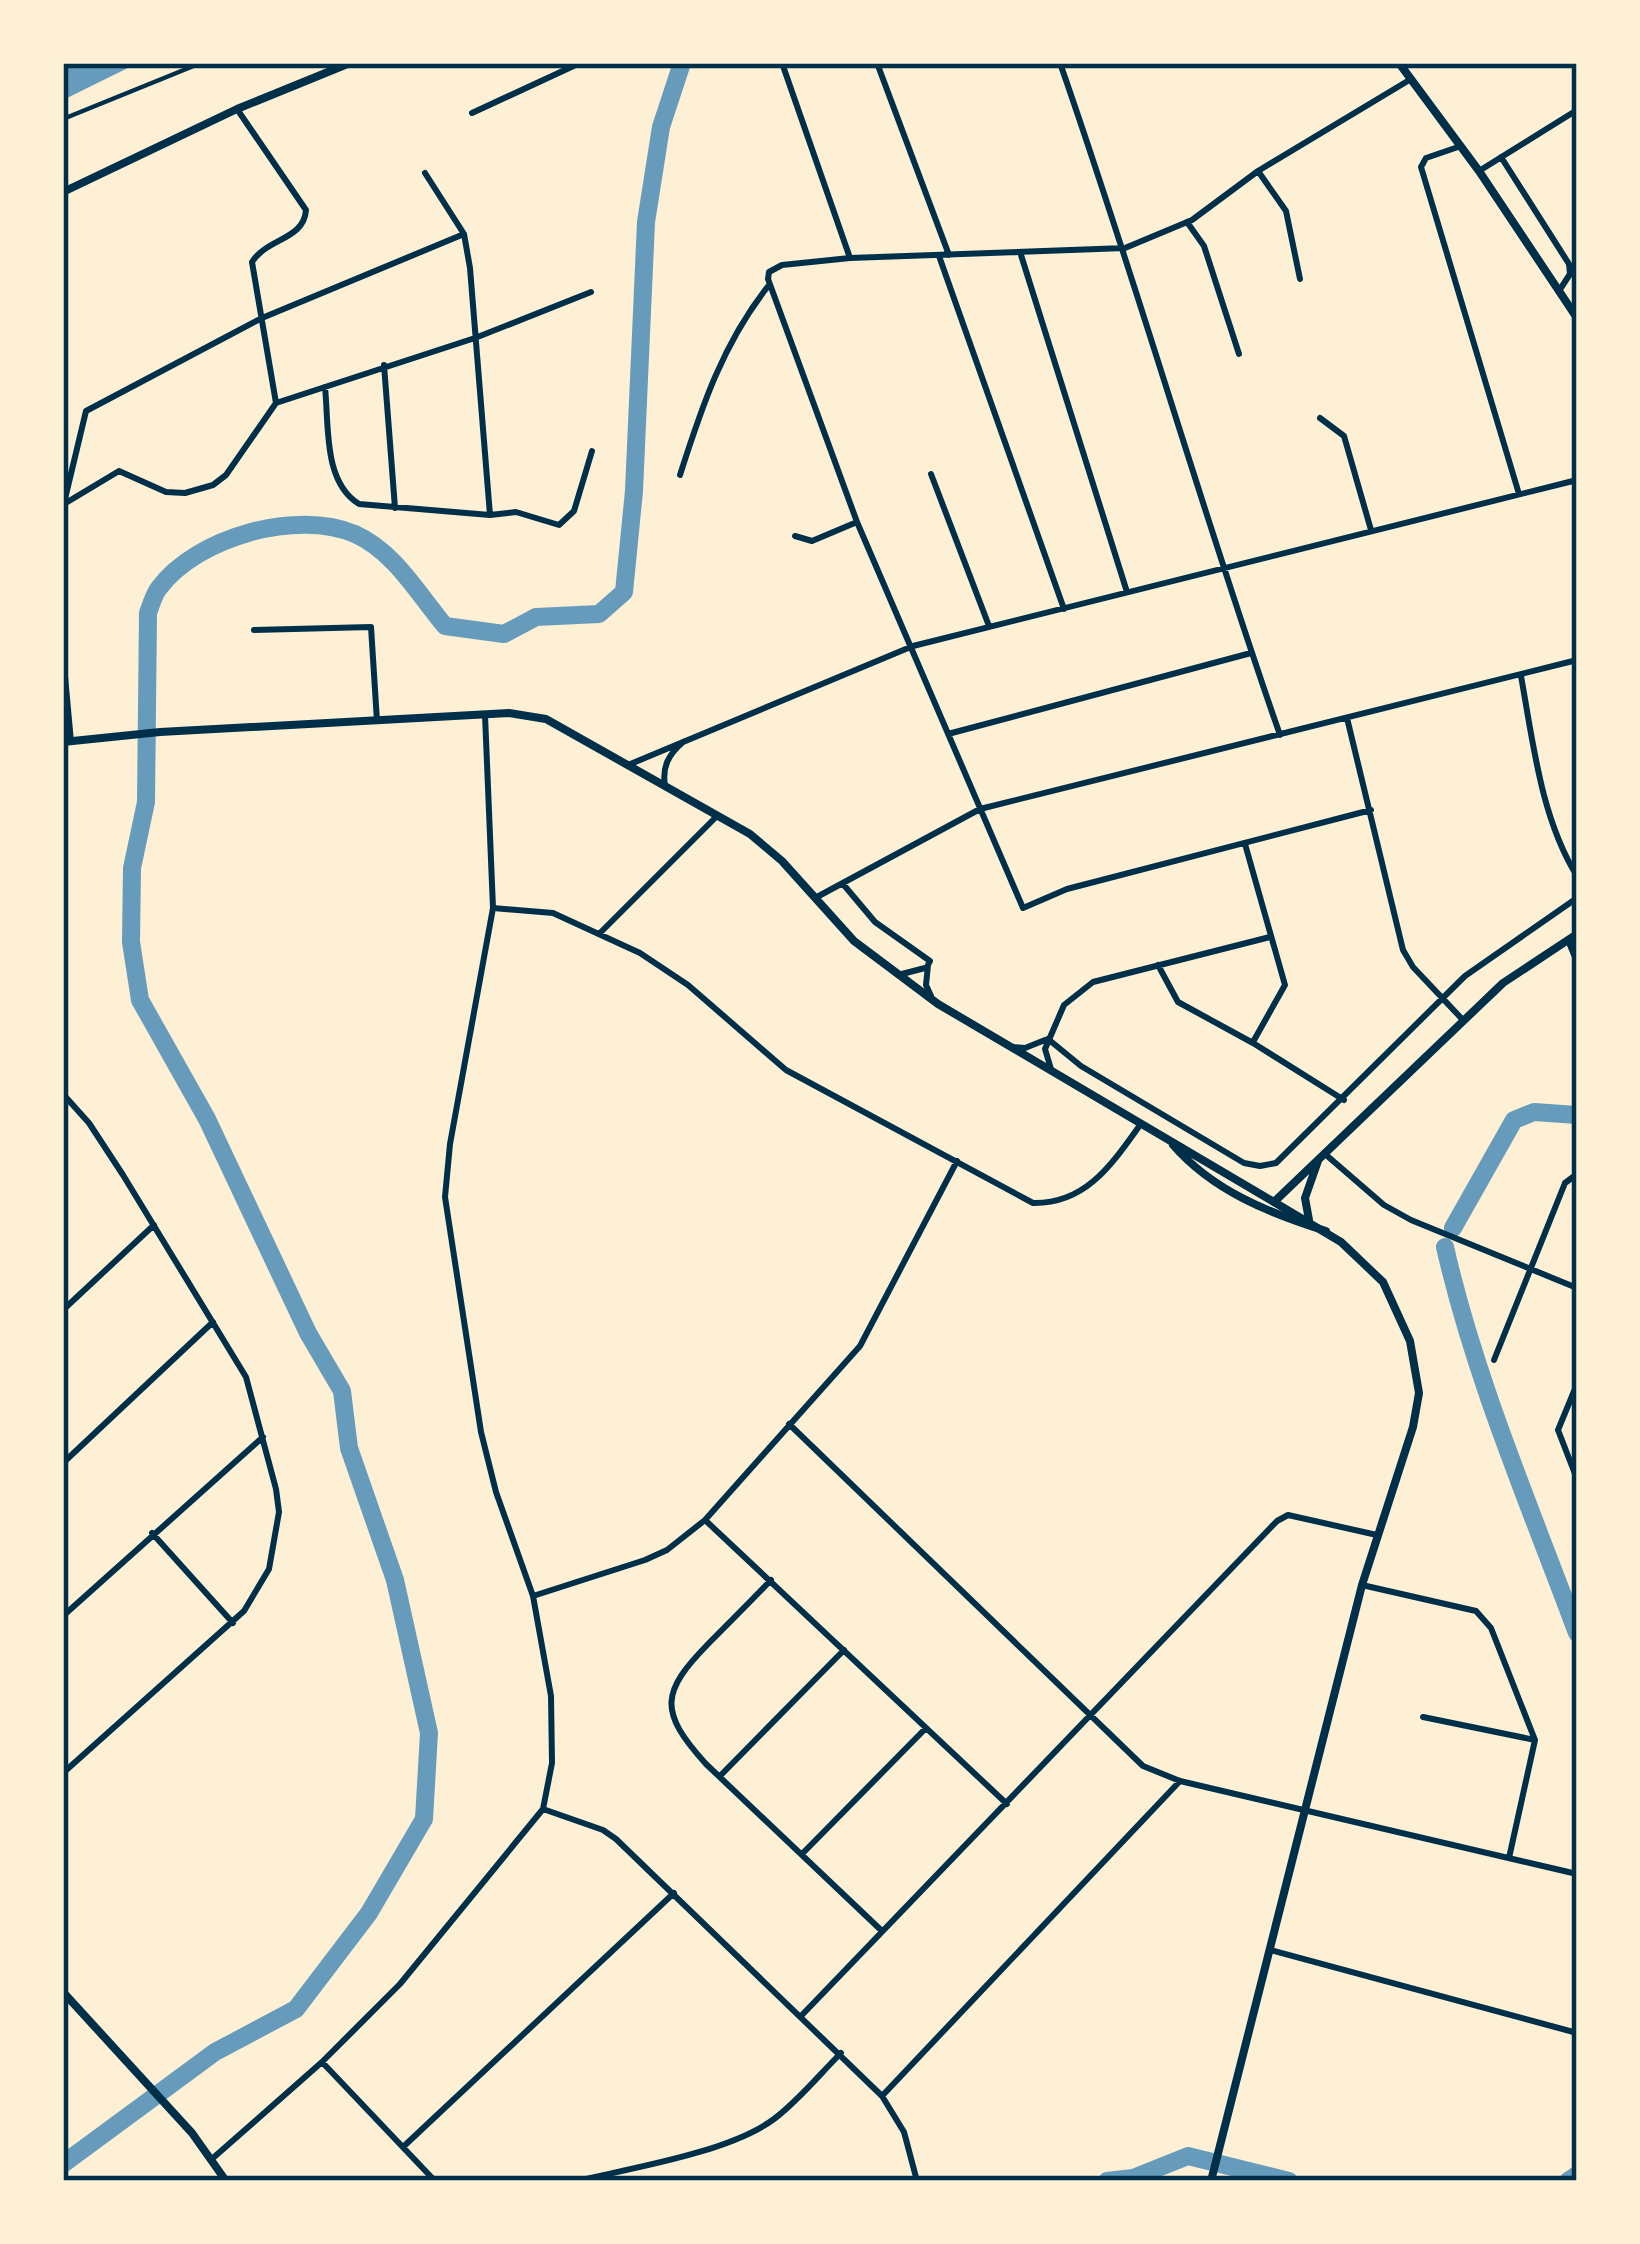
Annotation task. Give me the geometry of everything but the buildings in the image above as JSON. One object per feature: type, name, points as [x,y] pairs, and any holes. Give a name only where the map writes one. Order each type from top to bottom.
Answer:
[{"type":"street","points":[[63,119],[201,63]]},
{"type":"street","points":[[63,192],[237,109],[350,63]]},
{"type":"street","points":[[472,113],[580,63]]},
{"type":"street","points":[[782,63],[850,258]]},
{"type":"street","points":[[877,63],[949,255]]},
{"type":"street","points":[[1060,63],[1125,248],[1223,569],[1280,735]]},
{"type":"street","points":[[1399,63],[1479,171],[1577,318]]},
{"type":"street","points":[[1371,810],[1067,889],[1023,908],[857,522],[769,285],[769,272],[782,265],[850,258],[1125,248],[1187,222],[1258,171],[1411,79]]},
{"type":"street","points":[[237,109],[306,210],[299,230],[265,246],[252,262],[276,403]]},
{"type":"street","points":[[1479,171],[1577,110]]},
{"type":"street","points":[[1461,146],[1426,158],[1421,167],[1519,494]]},
{"type":"street","points":[[1501,158],[1569,264],[1570,274],[1559,291]]},
{"type":"street","points":[[1258,171],[1286,211],[1300,279]]},
{"type":"street","points":[[424,173],[464,235],[490,515]]},
{"type":"street","points":[[1187,222],[1204,246],[1239,354]]},
{"type":"street","points":[[63,505],[86,412],[262,318],[464,235]]},
{"type":"street","points":[[1021,255],[1127,592]]},
{"type":"street","points":[[938,256],[1064,609]]},
{"type":"street","points":[[680,476],[722,355],[769,285]]},
{"type":"street","points":[[63,505],[119,471],[166,492],[185,493],[213,485],[226,476],[276,403],[475,338],[591,292]]},
{"type":"street","points":[[384,365],[395,508]]},
{"type":"street","points":[[326,388],[338,482],[359,504],[490,515],[516,512],[549,525],[566,523],[592,451]]},
{"type":"street","points":[[1320,418],[1344,436],[1371,531]]},
{"type":"street","points":[[931,474],[989,626]]},
{"type":"street","points":[[628,765],[913,646],[1577,480]]},
{"type":"street","points":[[795,536],[812,541],[857,522]]},
{"type":"street","points":[[254,630],[371,627],[377,721]]},
{"type":"street","points":[[948,734],[1252,653]]},
{"type":"street","points":[[63,654],[67,742],[168,731],[485,715],[527,714],[546,719],[767,847],[854,941],[938,1004],[1309,1220],[1382,1282],[1400,1313],[1417,1368],[1413,1427],[1362,1585],[1211,2181]]},
{"type":"street","points":[[815,898],[980,809],[1577,660]]},
{"type":"street","points":[[1521,676],[1558,839],[1577,876]]},
{"type":"street","points":[[213,2158],[322,2062],[400,1984],[543,1809],[552,1763],[551,1696],[532,1596],[481,1432],[445,1197],[450,1144],[493,908],[485,715]]},
{"type":"street","points":[[1347,718],[1403,950],[1412,968],[1463,1020]]},
{"type":"street","points":[[665,786],[667,760],[687,739]]},
{"type":"street","points":[[601,933],[718,815]]},
{"type":"street","points":[[1245,844],[1285,986],[1253,1043]]},
{"type":"street","points":[[844,884],[875,922],[930,961],[926,985],[938,1004]]},
{"type":"street","points":[[1048,1039],[1081,1066],[1244,1163],[1276,1162],[1487,957],[1577,898]]},
{"type":"street","points":[[493,908],[553,913],[601,933],[688,985],[798,1077],[1033,1203],[1049,1204],[1082,1192],[1142,1122]]},
{"type":"street","points":[[1051,1069],[1046,1058],[1048,1039],[1064,1005],[1093,982],[1270,937]]},
{"type":"street","points":[[1274,1202],[1503,983],[1573,937],[1577,962]]},
{"type":"street","points":[[896,975],[913,974],[928,965]]},
{"type":"street","points":[[1158,965],[1178,1002],[1344,1100]]},
{"type":"street","points":[[1012,1047],[1036,1046],[1048,1039]]},
{"type":"street","points":[[63,1094],[89,1123],[246,1377],[277,1489],[277,1534],[257,1594],[233,1623],[63,1772]]},
{"type":"street","points":[[1164,1135],[1190,1164],[1221,1186],[1269,1213],[1326,1231]]},
{"type":"street","points":[[1309,1220],[1306,1198],[1322,1156]]},
{"type":"street","points":[[1322,1156],[1411,1220],[1577,1288]]},
{"type":"street","points":[[532,1596],[645,1560],[667,1550],[705,1520],[860,1346],[958,1161]]},
{"type":"street","points":[[1494,1360],[1565,1183],[1577,1174]]},
{"type":"street","points":[[65,1303],[154,1225]]},
{"type":"street","points":[[63,1463],[213,1322]]},
{"type":"street","points":[[1577,1384],[1558,1430],[1577,1479]]},
{"type":"street","points":[[789,1424],[1143,1766],[1180,1781],[1577,1874]]},
{"type":"street","points":[[63,1616],[263,1437]]},
{"type":"street","points":[[802,2015],[1277,1521],[1288,1515],[1377,1535]]},
{"type":"street","points":[[705,1520],[1007,1804]]},
{"type":"street","points":[[152,1534],[233,1623]]},
{"type":"street","points":[[771,1580],[677,1675],[674,1718],[681,1733],[720,1776],[882,1931]]},
{"type":"street","points":[[1362,1585],[1476,1611],[1491,1628],[1535,1740],[1508,1858]]},
{"type":"street","points":[[720,1776],[845,1649]]},
{"type":"street","points":[[1423,1717],[1535,1740]]},
{"type":"street","points":[[802,1854],[927,1727]]},
{"type":"street","points":[[882,2096],[1180,1781]]},
{"type":"street","points":[[543,1809],[603,1830],[802,2015],[882,2096],[904,2132],[917,2181]]},
{"type":"street","points":[[404,2147],[674,1893]]},
{"type":"street","points":[[1270,1951],[1577,2032]]},
{"type":"street","points":[[63,1992],[192,2133],[226,2181]]},
{"type":"street","points":[[577,2181],[752,2132],[787,2108],[841,2054]]},
{"type":"street","points":[[322,2062],[435,2181]]},
{"type":"water","points":[[63,63],[138,63],[63,100]]},
{"type":"waterway","points":[[63,2164],[215,2052],[296,2009],[369,1913],[424,1819],[429,1733],[395,1580],[349,1448],[342,1391],[308,1333],[207,1119],[140,1000],[131,942],[132,868],[146,802],[148,613],[159,588],[198,555],[250,532],[305,525],[355,534],[382,551],[445,626],[504,634],[536,617],[599,614],[624,592],[634,491],[646,222],[661,127],[682,63]]},
{"type":"waterway","points":[[1453,1228],[1514,1120],[1534,1112],[1577,1115]]},
{"type":"waterway","points":[[1445,1247],[1488,1394],[1577,1633]]},
{"type":"waterway","points":[[1107,2181],[1133,2178],[1188,2156],[1289,2181]]},
{"type":"waterway","points":[[1568,2181],[1577,2175]]}]
